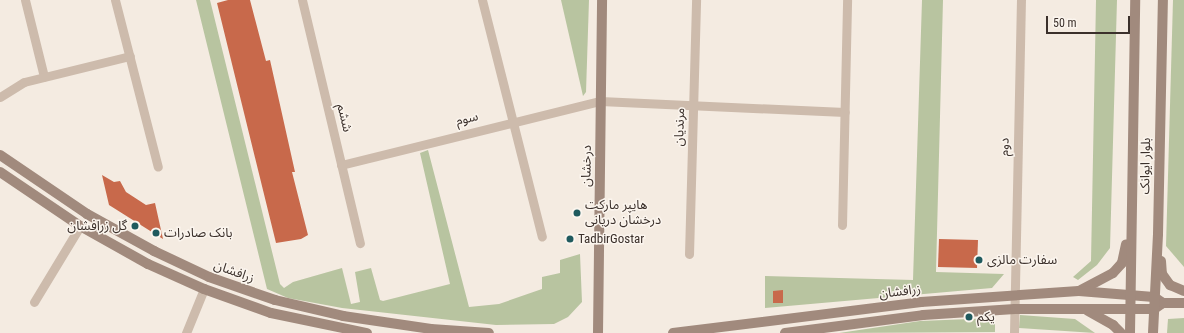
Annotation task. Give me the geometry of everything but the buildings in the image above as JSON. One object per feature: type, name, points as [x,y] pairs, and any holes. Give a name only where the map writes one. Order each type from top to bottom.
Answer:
[{"type":"street","points":[[25,0],[44,77]]},
{"type":"street","points":[[115,0],[158,167]]},
{"type":"street","name":"ششم","points":[[302,0],[360,243]]},
{"type":"street","points":[[482,0],[514,121],[542,237]]},
{"type":"street","name":"درخشان","points":[[598,333],[602,0]]},
{"type":"street","name":"مرنديان","points":[[689,254],[696,0]]},
{"type":"street","points":[[842,225],[847,0]]},
{"type":"street","name":"دوم","points":[[1015,309],[1021,0]]},
{"type":"street","name":"بلوار ایوانک","points":[[1130,333],[1130,224],[1136,0]]},
{"type":"street","name":"بلوار ایوانک","points":[[1153,333],[1158,234],[1163,0]]},
{"type":"street","points":[[0,97],[24,82],[130,56]]},
{"type":"street","name":"سوم","points":[[341,165],[514,121],[600,101],[693,107],[845,112]]},
{"type":"street","name":"زرافشان","points":[[0,155],[87,214],[154,251],[209,277],[275,300],[343,316],[431,329],[489,333]]},
{"type":"street","name":"زرافشان","points":[[0,172],[80,226],[148,264],[204,289],[271,313],[365,333]]},
{"type":"street","points":[[1079,291],[1113,273],[1122,263],[1130,224]]},
{"type":"street","points":[[34,302],[80,226]]},
{"type":"street","points":[[1158,234],[1162,274],[1170,285],[1184,291]]},
{"type":"street","points":[[186,333],[204,289]]},
{"type":"street","name":"زرافشان","points":[[674,333],[921,302],[1079,291],[1154,297]]},
{"type":"street","points":[[1154,297],[1163,303],[1184,303]]},
{"type":"street","points":[[1154,309],[1163,303]]},
{"type":"street","points":[[1014,333],[1015,309]]},
{"type":"street","name":"زرافشان","points":[[791,333],[923,315],[1015,309],[1154,309]]},
{"type":"street","points":[[1078,309],[1096,314],[1121,333]]},
{"type":"street","points":[[791,333],[793,318]]},
{"type":"green space","points":[[196,0],[210,0],[280,284],[284,288],[293,282],[342,268],[351,304],[360,302],[355,272],[371,268],[380,300],[383,301],[450,284],[420,153],[428,150],[469,307],[499,304],[542,289],[542,277],[560,273],[560,260],[580,254],[582,302],[568,317],[554,324],[496,325],[342,308],[288,298],[267,289]]},
{"type":"green space","points":[[561,0],[589,0],[586,92],[583,96]]},
{"type":"green space","points":[[922,0],[943,0],[936,272],[1004,274],[992,288],[765,308],[765,276],[913,280]]},
{"type":"green space","points":[[1096,0],[1117,0],[1110,248],[1097,265],[1078,280],[1073,277],[1091,261]]},
{"type":"green space","points":[[1173,0],[1184,0],[1184,267],[1166,246]]},
{"type":"green space","points":[[1020,315],[1075,319],[1095,333],[1019,328]]},
{"type":"green space","points":[[995,318],[995,332],[839,333],[920,321]]},
{"type":"green space","points":[[1184,318],[1184,333],[1167,333],[1168,319]]},
{"type":"place","name":"هایپر مارکت درخشان دریانی","points":[[577,213]]},
{"type":"place","name":"گل زرافشان","points":[[135,226]]},
{"type":"place","name":"بانک صادرات","points":[[156,233]]},
{"type":"place","name":"TadbirGostar","points":[[570,239]]},
{"type":"place","name":"سفارت مالزی","points":[[979,260]]},
{"type":"place","name":"یکم","points":[[969,317]]}]
